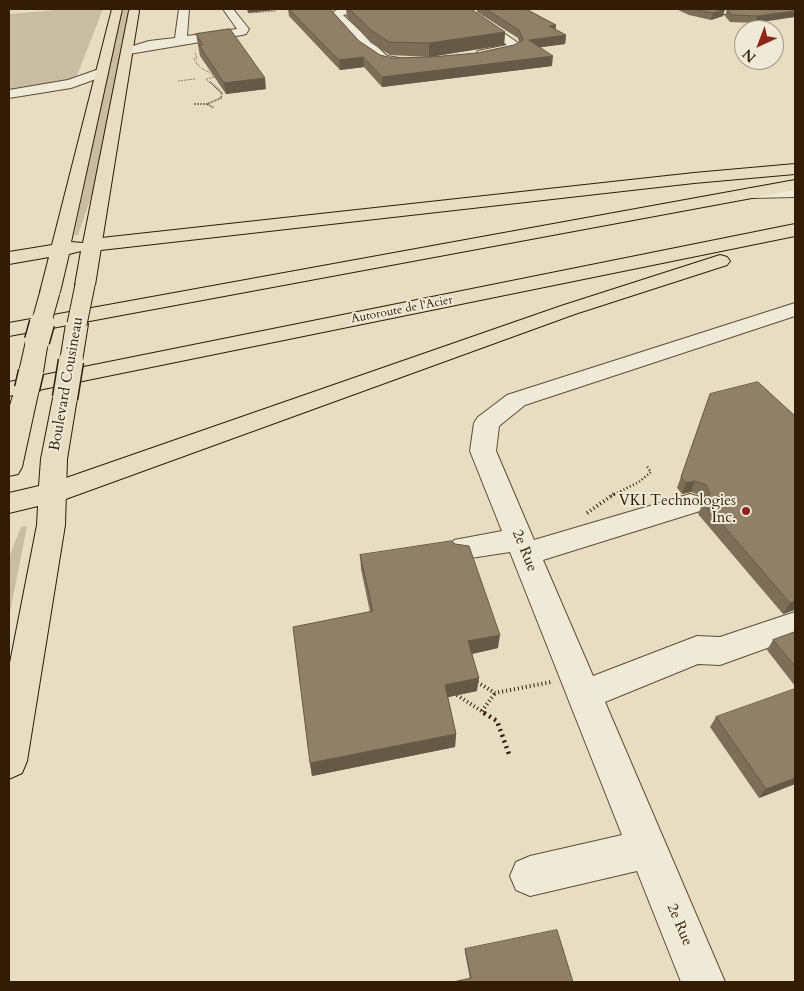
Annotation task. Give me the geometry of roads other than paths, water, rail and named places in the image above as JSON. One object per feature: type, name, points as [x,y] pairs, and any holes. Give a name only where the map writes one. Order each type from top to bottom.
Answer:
[{"type":"main road","points":[[9,467],[16,398],[50,292],[117,9]]},
{"type":"main road","name":"Boulevard Cousineau","points":[[9,760],[51,525],[54,459],[135,9]]},
{"type":"main road","points":[[9,258],[92,245],[694,178],[795,169]]},
{"type":"main road","points":[[9,311],[666,195],[795,169]]},
{"type":"main road","points":[[9,330],[795,185]]},
{"type":"main road","name":"Autoroute de l'Acier","points":[[16,398],[795,230]]},
{"type":"main road","points":[[9,503],[53,493],[596,300],[795,237]]},
{"type":"street","points":[[181,40],[184,9]]},
{"type":"street","points":[[128,44],[146,45],[242,32],[243,29],[228,9]]},
{"type":"street","points":[[364,9],[342,11],[336,15],[384,60],[399,63],[419,62]]},
{"type":"street","points":[[462,9],[515,46],[506,51],[466,56]]},
{"type":"street","points":[[716,9],[739,12],[765,9]]},
{"type":"street","points":[[9,95],[71,84],[102,72]]},
{"type":"street","points":[[9,95],[68,90],[97,95]]},
{"type":"street","points":[[752,193],[795,192]]},
{"type":"street","name":"2e Rue","points":[[703,982],[483,451],[487,423],[516,400],[795,309]]},
{"type":"street","points":[[464,548],[522,547],[590,534],[690,504]]},
{"type":"street","points":[[580,686],[697,650],[720,651],[793,625]]},
{"type":"street","points":[[530,876],[648,849]]},
{"type":"place","name":"VKI Technologies Inc.","points":[[746,511]]}]
